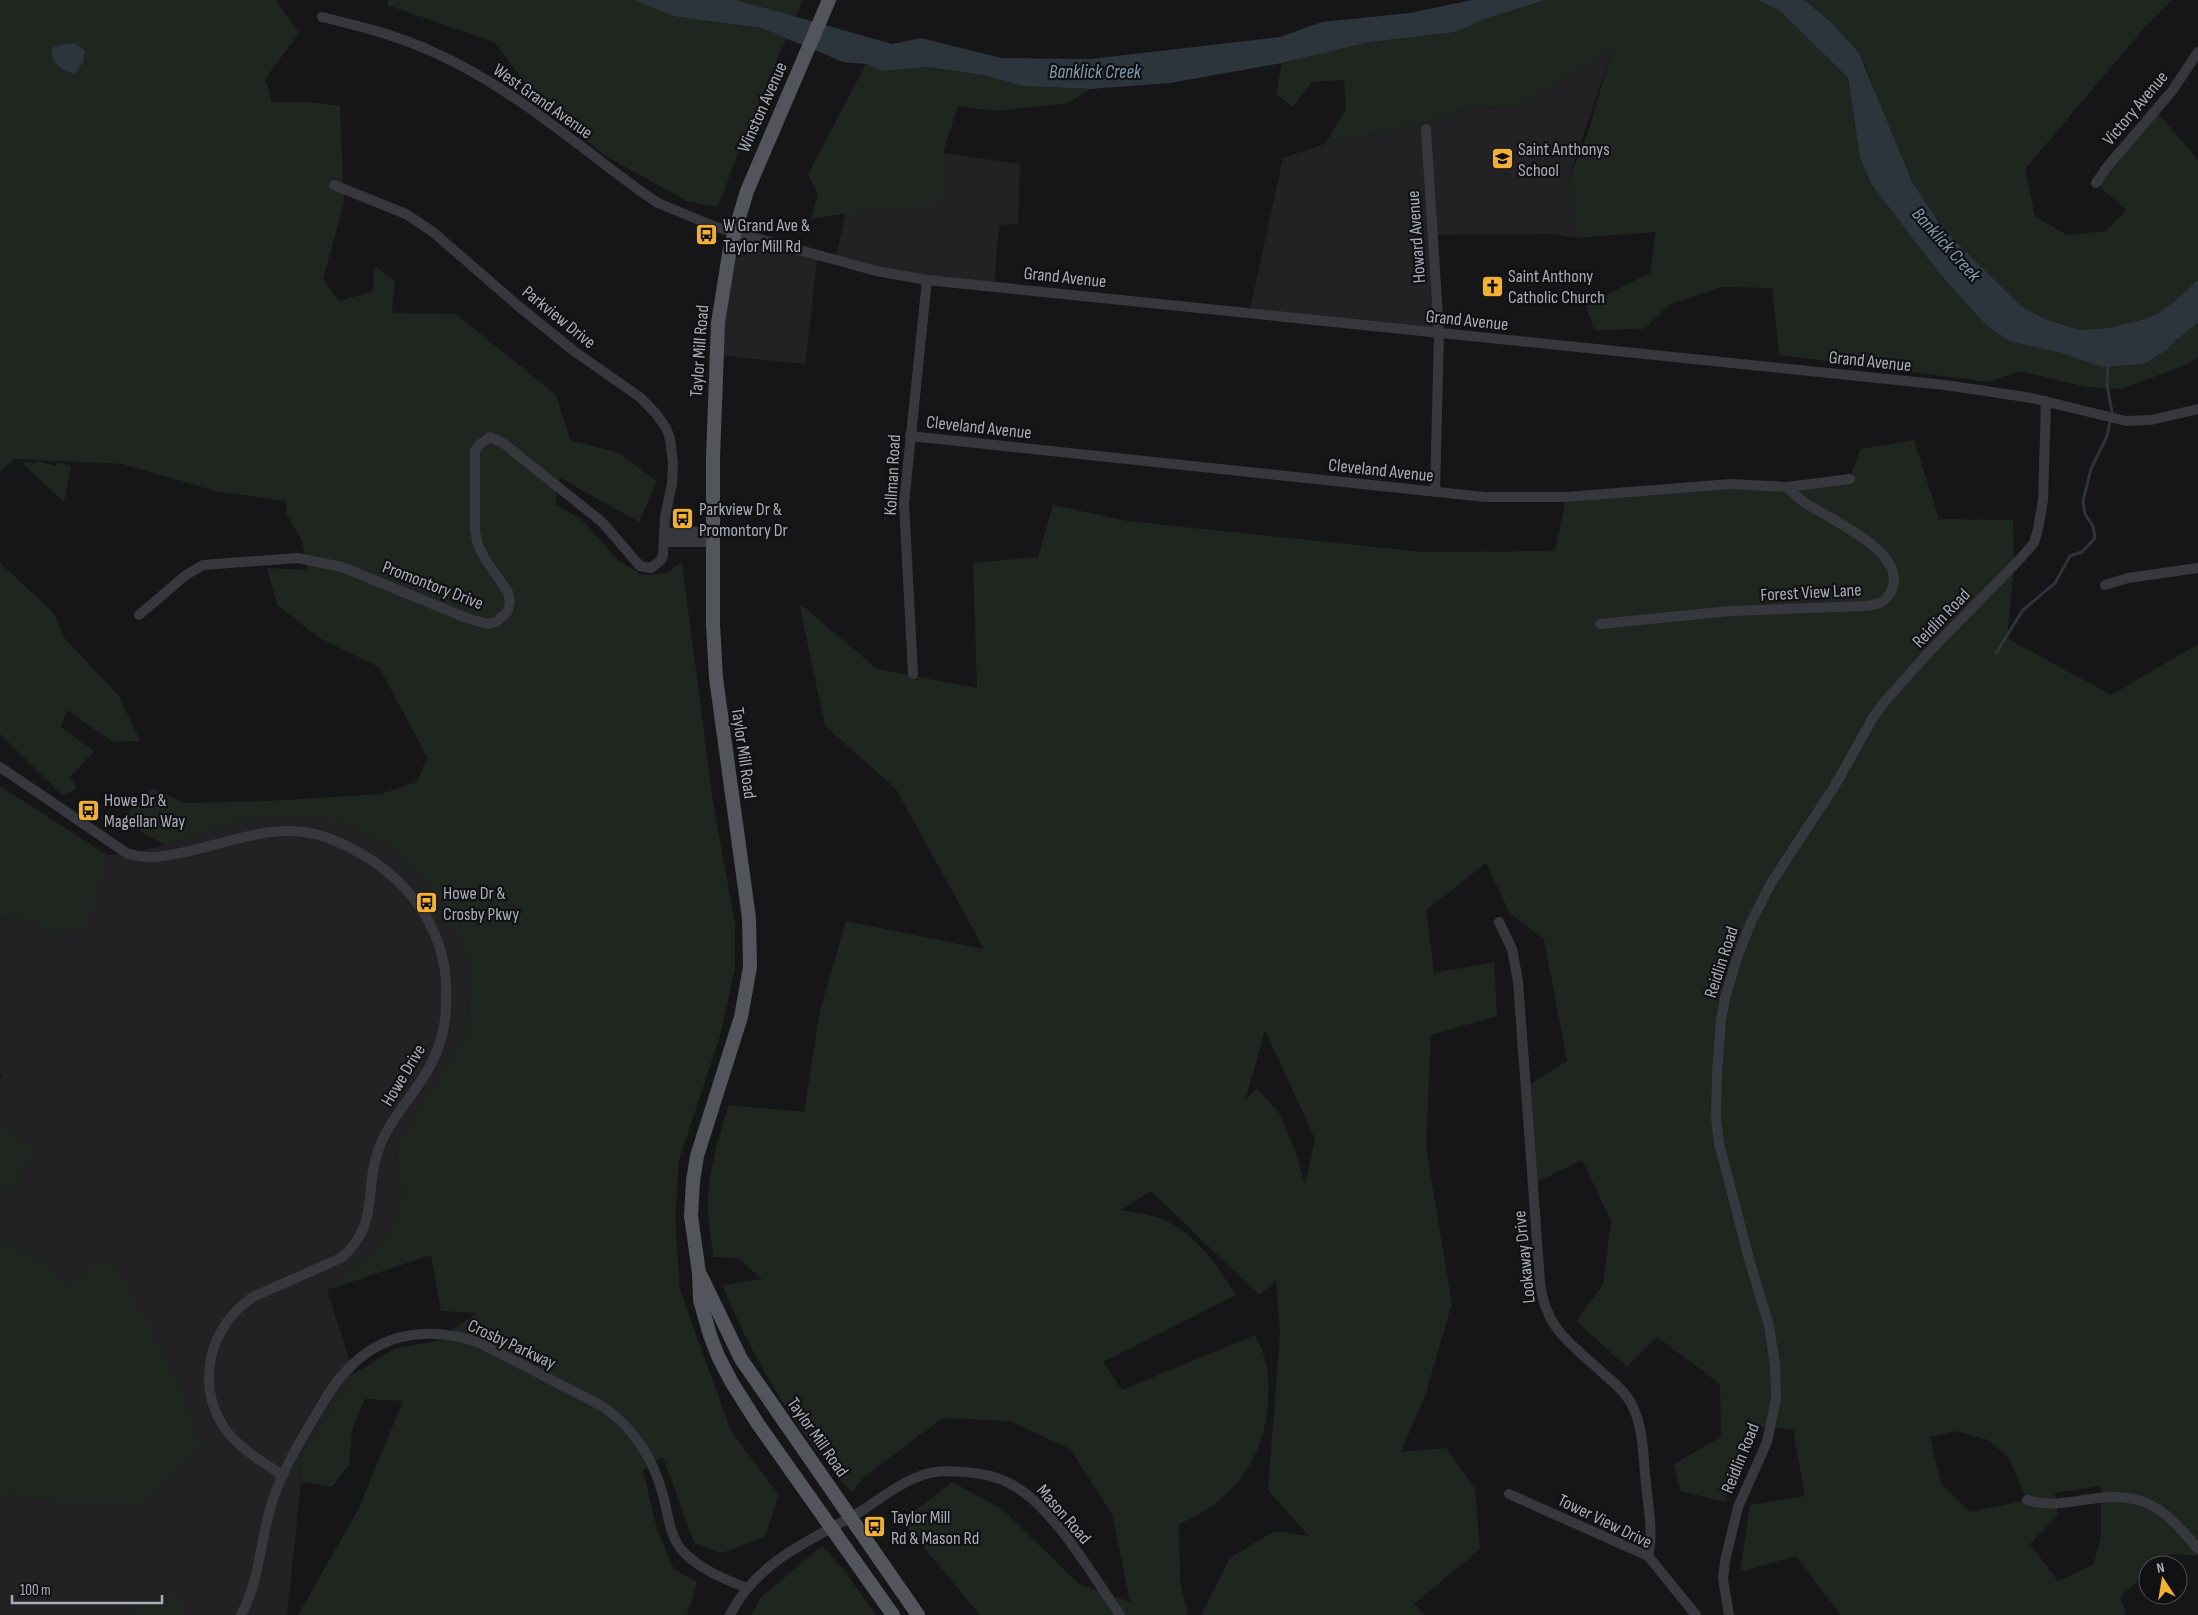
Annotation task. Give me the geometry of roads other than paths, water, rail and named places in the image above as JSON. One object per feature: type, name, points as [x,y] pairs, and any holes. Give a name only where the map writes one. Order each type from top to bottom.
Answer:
[{"type":"main road","name":"Winston Avenue","points":[[735,231],[755,168],[829,0]]},
{"type":"main road","name":"Taylor Mill Road","points":[[735,231],[722,294],[718,330],[714,444],[713,624],[716,678],[749,918],[750,967],[741,1017],[703,1132],[693,1181],[691,1216],[700,1273],[700,1300],[710,1335],[732,1383],[785,1464],[832,1527],[892,1615]]},
{"type":"main road","name":"Taylor Mill Road","points":[[700,1273],[742,1359],[918,1615]]},
{"type":"street","name":"West Grand Avenue","points":[[322,17],[382,32],[431,51],[470,70],[508,94],[658,203],[716,226],[735,231]]},
{"type":"street","name":"Victory Avenue","points":[[2096,184],[2107,167],[2172,91],[2198,52]]},
{"type":"street","name":"Howard Avenue","points":[[1426,129],[1439,333],[1435,492]]},
{"type":"street","name":"Parkview Drive","points":[[334,185],[371,198],[406,214],[434,232],[517,305],[574,351],[641,398],[658,415],[666,428],[672,453],[672,484],[665,517],[665,538]]},
{"type":"street","name":"Grand Avenue","points":[[735,231],[876,270],[927,280],[1945,385],[2046,401],[2120,420],[2151,420],[2198,409]]},
{"type":"street","name":"Kollman Road","points":[[913,674],[904,503],[927,280]]},
{"type":"street","name":"Reidlin Road","points":[[1729,1615],[1723,1579],[1725,1561],[1738,1507],[1767,1442],[1776,1399],[1775,1365],[1769,1326],[1749,1259],[1719,1143],[1716,1118],[1717,1073],[1721,1020],[1725,998],[1744,940],[1771,883],[1834,787],[1874,716],[1931,650],[2034,543],[2043,500],[2046,401]]},
{"type":"street","name":"Cleveland Avenue","points":[[910,436],[1486,497],[1540,498],[1731,484],[1787,487],[1850,479]]},
{"type":"street","name":"Promontory Drive","points":[[139,615],[186,575],[202,566],[298,558],[342,567],[472,619],[487,624],[496,622],[507,612],[510,602],[508,592],[485,559],[478,545],[475,531],[475,451],[479,445],[490,437],[503,443],[602,522],[640,566],[651,568],[657,564],[663,555],[665,538]]},
{"type":"street","name":"Forest View Lane","points":[[1600,624],[1721,612],[1864,606],[1883,602],[1889,595],[1894,579],[1889,564],[1881,552],[1863,538],[1804,502],[1787,487]]},
{"type":"street","points":[[665,538],[714,536]]},
{"type":"street","points":[[2105,585],[2128,578],[2198,568]]},
{"type":"street","name":"Howe Drive","points":[[0,767],[128,854],[152,857],[193,851],[236,838],[270,832],[299,832],[326,837],[355,850],[395,878],[424,911],[432,924],[442,950],[446,973],[446,1016],[442,1037],[428,1072],[387,1130],[379,1146],[375,1160],[367,1221],[363,1232],[350,1250],[341,1258],[253,1297],[240,1306],[223,1327],[211,1355],[209,1387],[222,1424],[243,1448],[282,1475]]},
{"type":"street","name":"Lookaway Drive","points":[[1499,922],[1512,949],[1518,981],[1539,1272],[1544,1306],[1557,1331],[1618,1386],[1630,1401],[1637,1414],[1641,1432],[1650,1523],[1648,1556]]},
{"type":"street","name":"Crosby Parkway","points":[[241,1615],[255,1582],[270,1510],[282,1475],[331,1389],[355,1362],[376,1347],[396,1338],[440,1333],[460,1336],[480,1343],[602,1406],[617,1416],[630,1429],[656,1470],[670,1526],[680,1548],[706,1569],[747,1588]]},
{"type":"street","name":"Mason Road","points":[[730,1615],[747,1588],[760,1574],[798,1546],[850,1518],[896,1487],[923,1475],[947,1470],[996,1477],[1009,1482],[1035,1501],[1058,1527],[1120,1615]]},
{"type":"street","name":"Tower View Drive","points":[[1509,1494],[1648,1556],[1696,1615]]},
{"type":"street","points":[[2027,1500],[2048,1504],[2108,1496],[2135,1498],[2150,1503],[2161,1511],[2198,1549]]},
{"type":"water","name":"Banklick Creek","points":[[635,0],[736,0],[892,44],[921,38],[1002,58],[1090,59],[1280,37],[1322,22],[1410,13],[1472,0],[1545,0],[1485,19],[1456,32],[1370,42],[1282,63],[1170,83],[1090,89],[1023,86],[983,75],[927,67],[882,71],[866,64],[843,62],[762,28],[673,16]]},
{"type":"water","name":"Banklick Creek","points":[[1758,0],[1804,0],[1830,21],[1859,53],[1912,182],[1944,230],[2021,306],[2047,320],[2080,330],[2107,328],[2155,315],[2171,304],[2198,280],[2198,323],[2168,349],[2144,364],[2102,367],[2058,352],[2009,341],[1984,323],[1939,273],[1872,185],[1860,158],[1848,78],[1780,11]]},
{"type":"water","points":[[75,43],[85,51],[83,62],[75,74],[61,68],[52,57],[53,47]]},
{"type":"waterway","points":[[1996,653],[2023,610],[2055,583],[2070,556],[2082,552],[2095,538],[2093,526],[2085,514],[2083,501],[2091,469],[2107,436],[2112,412],[2107,385],[2108,367]]},
{"type":"place","name":"Saint Anthonys School","points":[[1502,159]]},
{"type":"place","name":"W Grand Ave & Taylor Mill Rd","points":[[707,235]]},
{"type":"place","name":"Saint Anthony Catholic Church","points":[[1492,286]]},
{"type":"place","name":"Parkview Dr & Promontory Dr","points":[[683,519]]},
{"type":"place","name":"Howe Dr & Magellan Way","points":[[88,810]]},
{"type":"place","name":"Howe Dr & Crosby Pkwy","points":[[427,903]]},
{"type":"place","name":"Taylor Mill Rd & Mason Rd","points":[[875,1527]]}]
